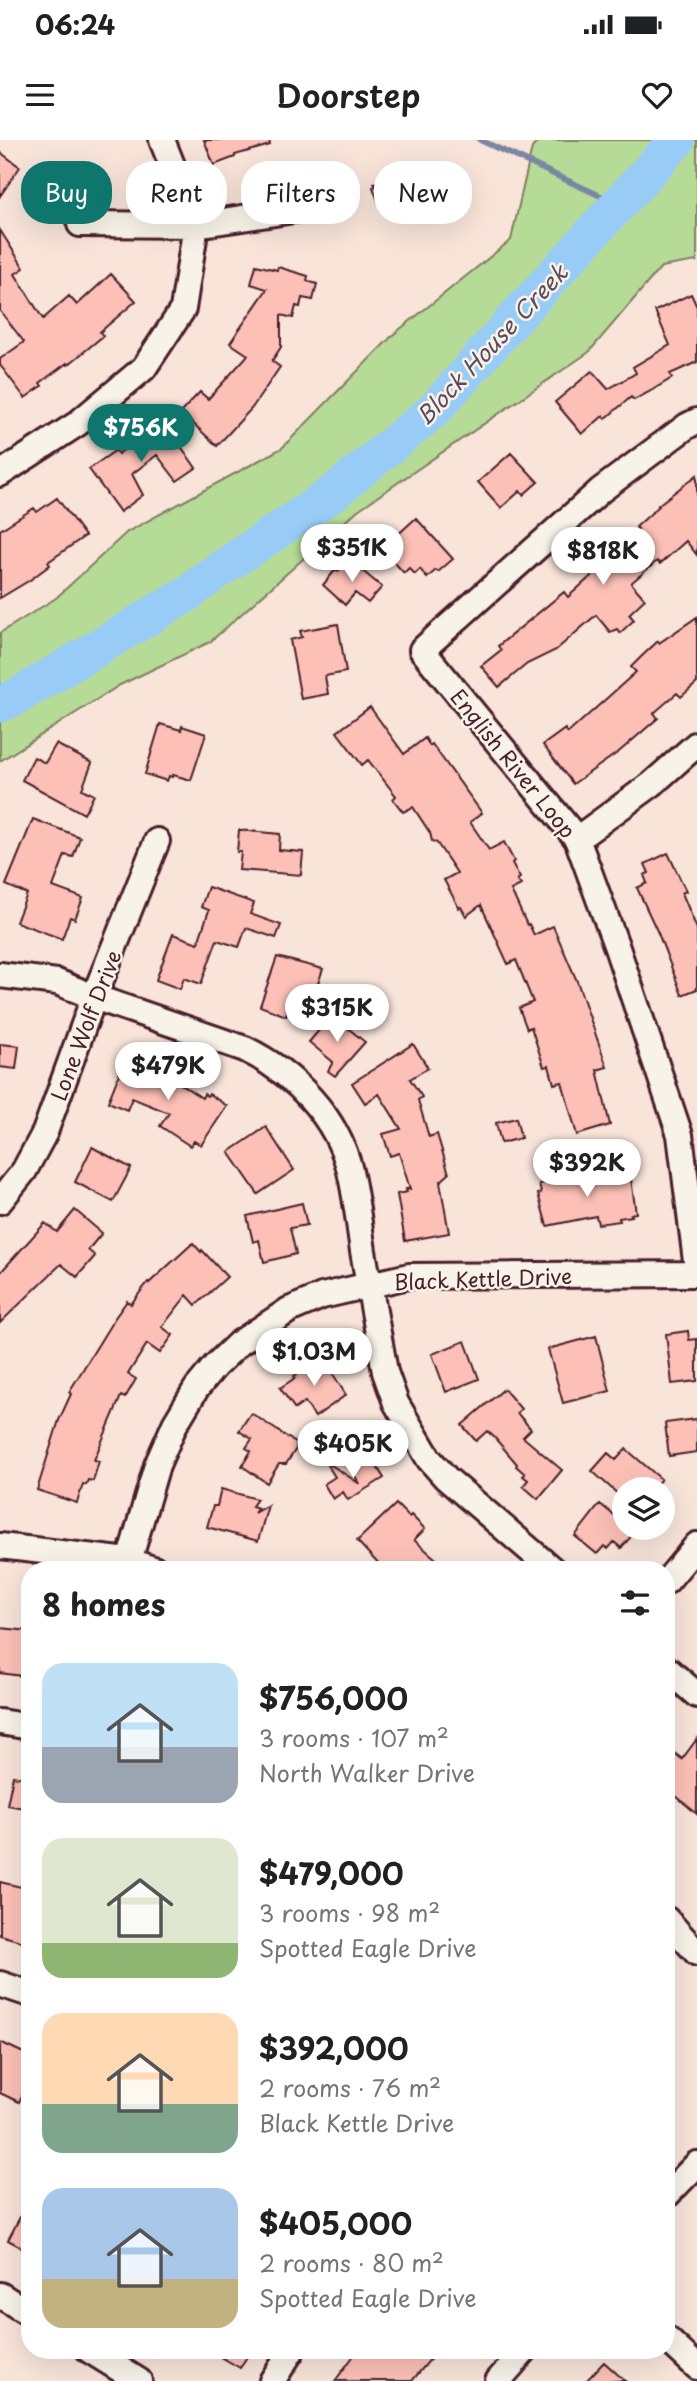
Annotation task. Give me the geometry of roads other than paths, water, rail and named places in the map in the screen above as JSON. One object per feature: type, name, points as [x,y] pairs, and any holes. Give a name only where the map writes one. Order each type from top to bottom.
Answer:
[{"type":"street","points":[[0,474],[77,424],[144,368],[183,309],[196,225],[162,140]]},
{"type":"street","points":[[80,224],[196,225],[241,218]]},
{"type":"street","name":"English River Loop","points":[[697,421],[601,490],[422,650],[577,839],[680,1135],[697,1271]]},
{"type":"street","points":[[577,839],[652,784],[697,744]]},
{"type":"street","name":"Lone Wolf Drive","points":[[0,1201],[24,1171],[45,1132],[94,997],[157,841]]},
{"type":"street","points":[[0,975],[57,982],[245,1049],[267,1060],[289,1077],[316,1104],[336,1135],[350,1170],[385,1372],[396,1403],[429,1459],[446,1478],[543,1561]]},
{"type":"street","name":"Black Kettle Drive","points":[[129,1561],[161,1454],[196,1389],[238,1344],[289,1311],[322,1296],[408,1276],[697,1271]]},
{"type":"street","points":[[675,1571],[697,1545]]},
{"type":"street","points":[[0,1546],[129,1561]]},
{"type":"street","points":[[675,1676],[697,1695]]},
{"type":"street","points":[[0,1722],[21,1726]]},
{"type":"street","points":[[675,1929],[697,1953]]},
{"type":"street","points":[[0,1984],[21,1991]]},
{"type":"street","points":[[675,2187],[697,2164]]},
{"type":"street","points":[[0,2295],[21,2308]]},
{"type":"street","points":[[675,2346],[697,2367]]},
{"type":"street","points":[[104,2359],[139,2381]]},
{"type":"street","points":[[272,2381],[286,2359]]},
{"type":"street","points":[[498,2381],[517,2359]]},
{"type":"waterway","points":[[480,140],[618,204]]},
{"type":"waterway","name":"Block House Creek","points":[[0,704],[187,594],[332,494],[434,410],[677,140]]}]
